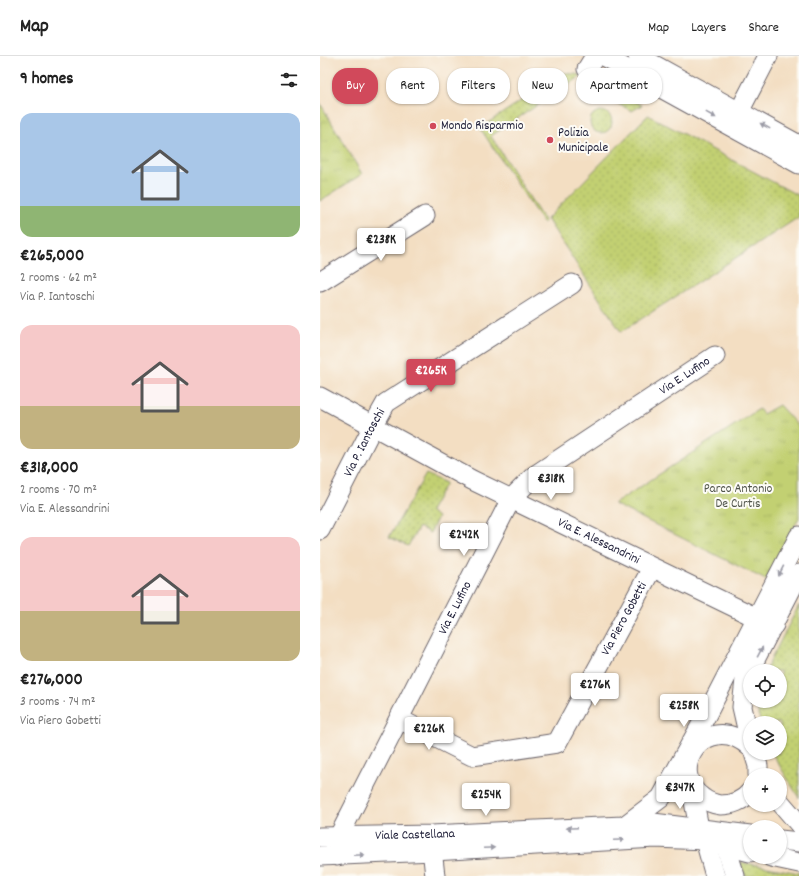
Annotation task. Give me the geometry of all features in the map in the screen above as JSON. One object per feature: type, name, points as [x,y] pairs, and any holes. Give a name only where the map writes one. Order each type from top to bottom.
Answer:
[{"type":"street","points":[[603,56],[799,164]]},
{"type":"street","points":[[638,56],[668,63],[739,112],[799,145]]},
{"type":"street","points":[[739,112],[768,56]]},
{"type":"street","points":[[320,282],[426,216]]},
{"type":"street","name":"Via P. Iantoschi","points":[[320,530],[386,403],[572,284]]},
{"type":"street","name":"Via E. Lufino","points":[[328,856],[511,499],[534,476],[715,356]]},
{"type":"street","name":"Via E. Alessandrini","points":[[320,397],[472,480],[652,568],[774,625]]},
{"type":"street","points":[[623,826],[661,798],[707,714],[799,536]]},
{"type":"street","name":"Via Piero Gobetti","points":[[399,719],[472,756],[557,743],[652,568]]},
{"type":"street","points":[[744,716],[742,707],[745,679],[799,574]]},
{"type":"street","points":[[707,714],[691,755],[688,765],[688,776],[692,786],[702,834],[715,876]]},
{"type":"street","points":[[691,755],[697,744],[707,738],[719,734],[731,735],[743,740]]},
{"type":"street","points":[[692,786],[702,798],[718,805],[739,801],[743,798]]},
{"type":"street","points":[[735,876],[724,839],[729,812],[743,799]]},
{"type":"street","points":[[787,810],[799,824]]},
{"type":"street","name":"Viale Castellana","points":[[320,837],[339,836],[432,843],[653,824],[702,834]]},
{"type":"street","points":[[328,856],[432,843],[655,838],[702,834],[724,839],[743,848]]},
{"type":"street","points":[[724,839],[743,836]]},
{"type":"street","points":[[787,841],[799,842]]},
{"type":"street","points":[[432,843],[435,876]]},
{"type":"street","points":[[787,860],[799,863]]},
{"type":"green space","points":[[568,74],[576,74],[576,80],[568,85]]},
{"type":"green space","points":[[320,103],[362,174],[320,201]]},
{"type":"green space","points":[[518,103],[539,104],[491,136],[545,222],[543,223],[480,128]]},
{"type":"green space","points":[[618,104],[642,105],[632,111]]},
{"type":"green space","points":[[601,111],[609,114],[612,122],[609,130],[601,133],[593,130],[590,122],[593,114]]},
{"type":"green space","points":[[648,115],[799,196],[799,217],[621,332],[547,219]]},
{"type":"green space","name":"Parco Antonio De Curtis","points":[[779,405],[799,427],[799,518],[766,580],[614,504],[759,409],[763,414]]},
{"type":"green space","points":[[426,474],[446,483],[430,511],[438,517],[430,533],[419,527],[408,546],[389,537]]},
{"type":"green space","points":[[799,605],[799,798],[787,778],[787,768],[781,768],[776,760],[787,760],[787,716],[759,716],[758,708],[787,708],[787,664],[769,664]]},
{"type":"green space","points":[[740,862],[743,864],[751,864],[799,873],[799,876],[745,876]]},
{"type":"place","name":"Mondo Risparmio","points":[[433,126]]},
{"type":"place","name":"Polizia Municipale","points":[[550,140]]}]
